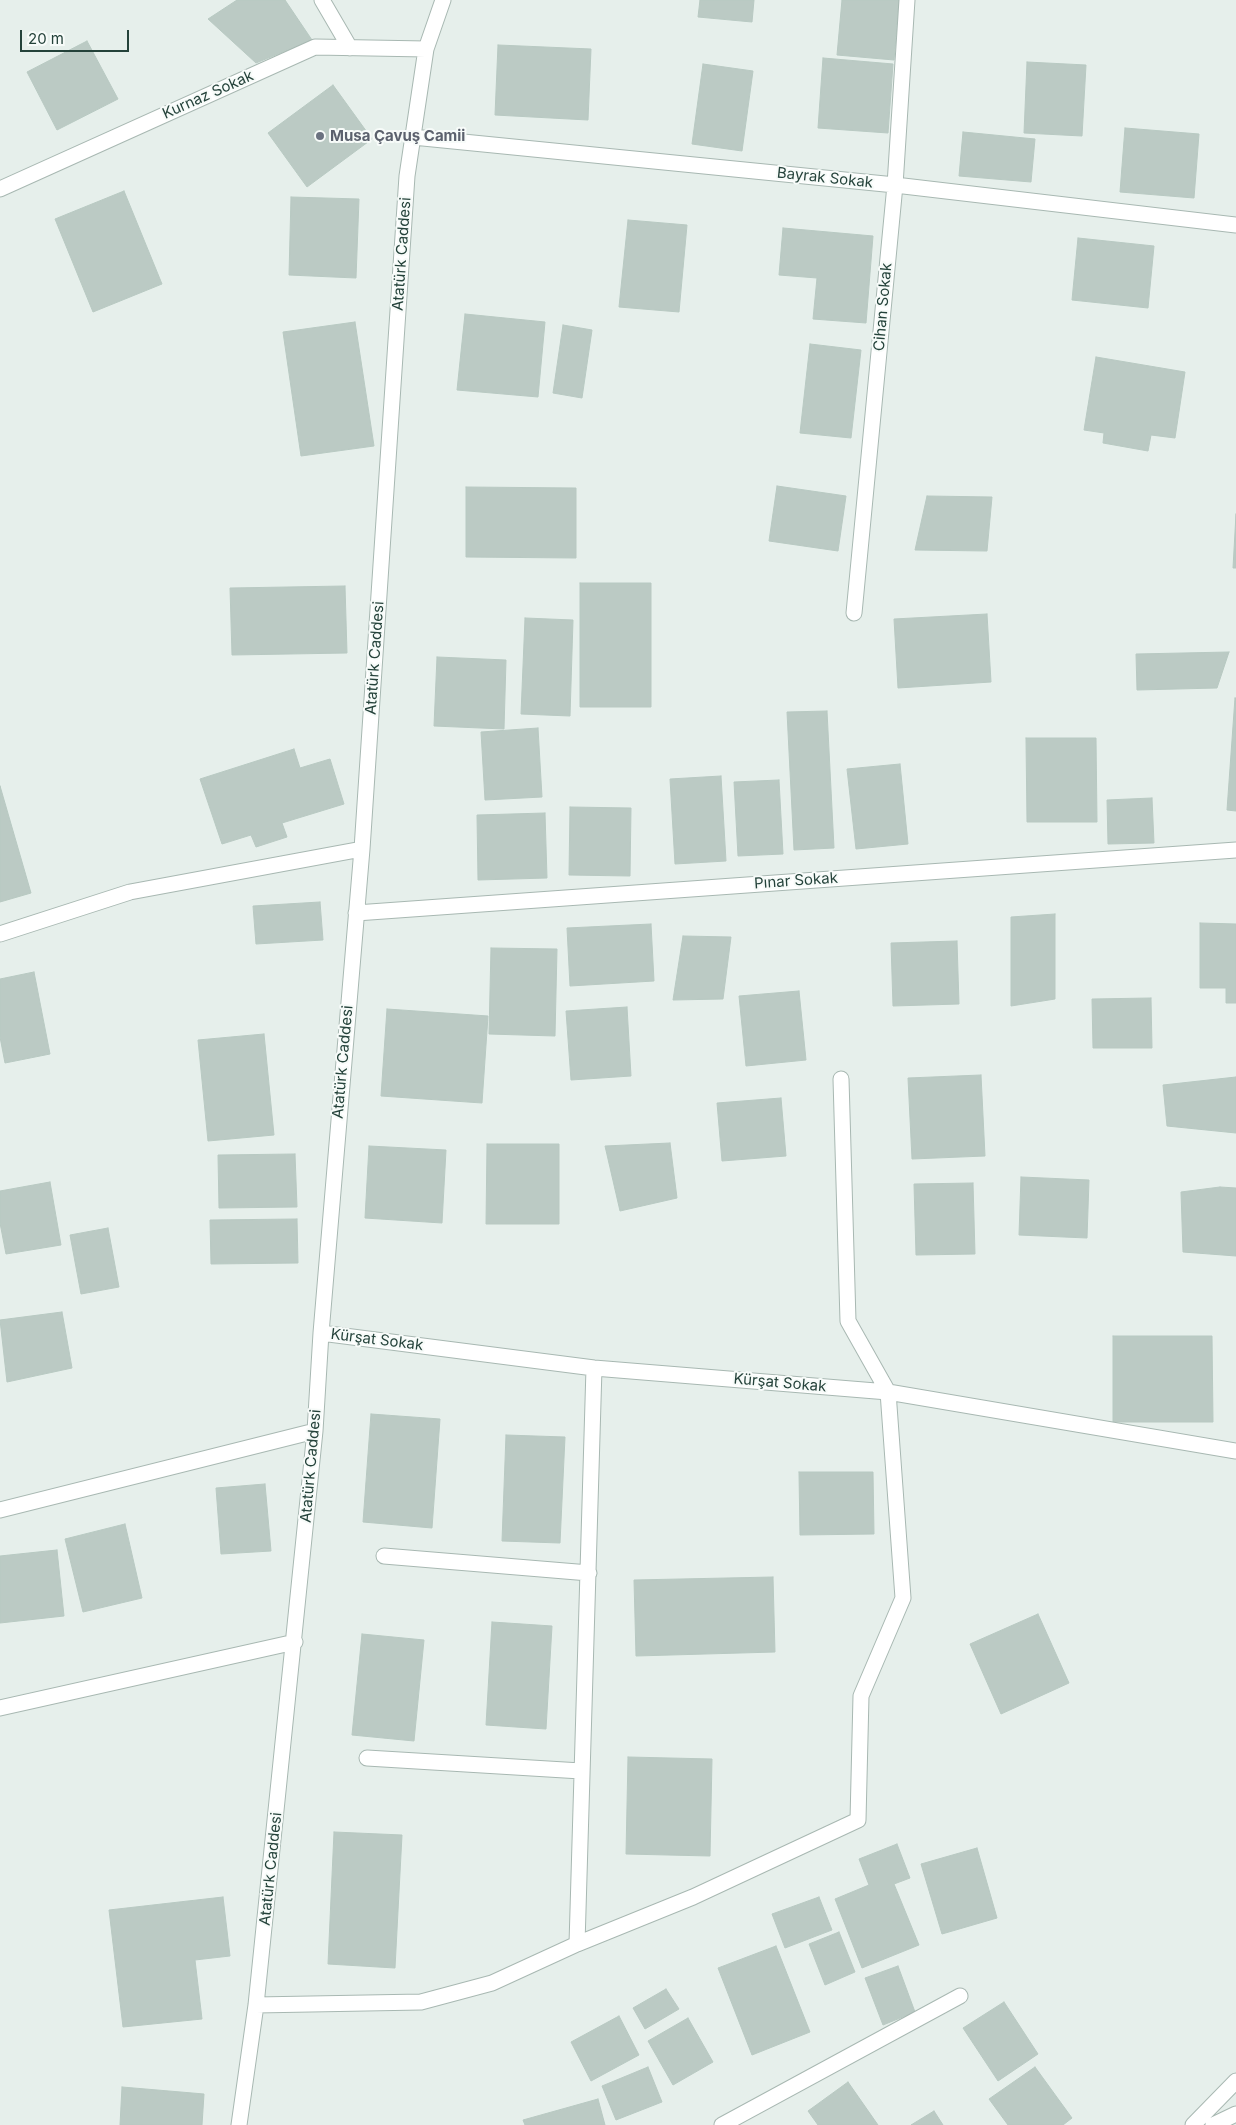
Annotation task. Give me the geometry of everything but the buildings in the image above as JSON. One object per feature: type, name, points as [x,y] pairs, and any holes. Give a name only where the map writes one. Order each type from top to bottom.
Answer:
[{"type":"street","points":[[322,0],[350,48]]},
{"type":"street","name":"Atatürk Caddesi","points":[[239,2125],[256,2004],[295,1642],[315,1431],[321,1333],[362,849],[407,176],[426,49],[443,0]]},
{"type":"street","name":"Cihan Sokak","points":[[854,613],[895,185],[907,0]]},
{"type":"street","name":"Kurnaz Sokak","points":[[0,189],[315,47],[426,49]]},
{"type":"street","name":"Bayrak Sokak","points":[[413,137],[895,185],[1236,225]]},
{"type":"street","points":[[0,934],[130,892],[362,849]]},
{"type":"street","name":"Pınar Sokak","points":[[356,913],[1236,850]]},
{"type":"street","points":[[256,2004],[421,2002],[492,1983],[577,1944],[693,1897],[858,1820],[861,1696],[903,1598],[888,1392],[848,1321],[840,1079]]},
{"type":"street","name":"Kürşat Sokak","points":[[321,1333],[594,1368],[888,1392],[1236,1450]]},
{"type":"street","points":[[577,1944],[594,1368]]},
{"type":"street","points":[[0,1510],[315,1431]]},
{"type":"street","points":[[384,1556],[589,1573]]},
{"type":"street","points":[[0,1708],[295,1642]]},
{"type":"street","points":[[367,1758],[582,1771]]},
{"type":"street","points":[[722,2125],[960,1996]]},
{"type":"street","points":[[1193,2125],[1236,2081]]},
{"type":"street","points":[[1213,2125],[1236,2114]]},
{"type":"place","name":"Musa Çavuş Camii","points":[[320,136]]}]
